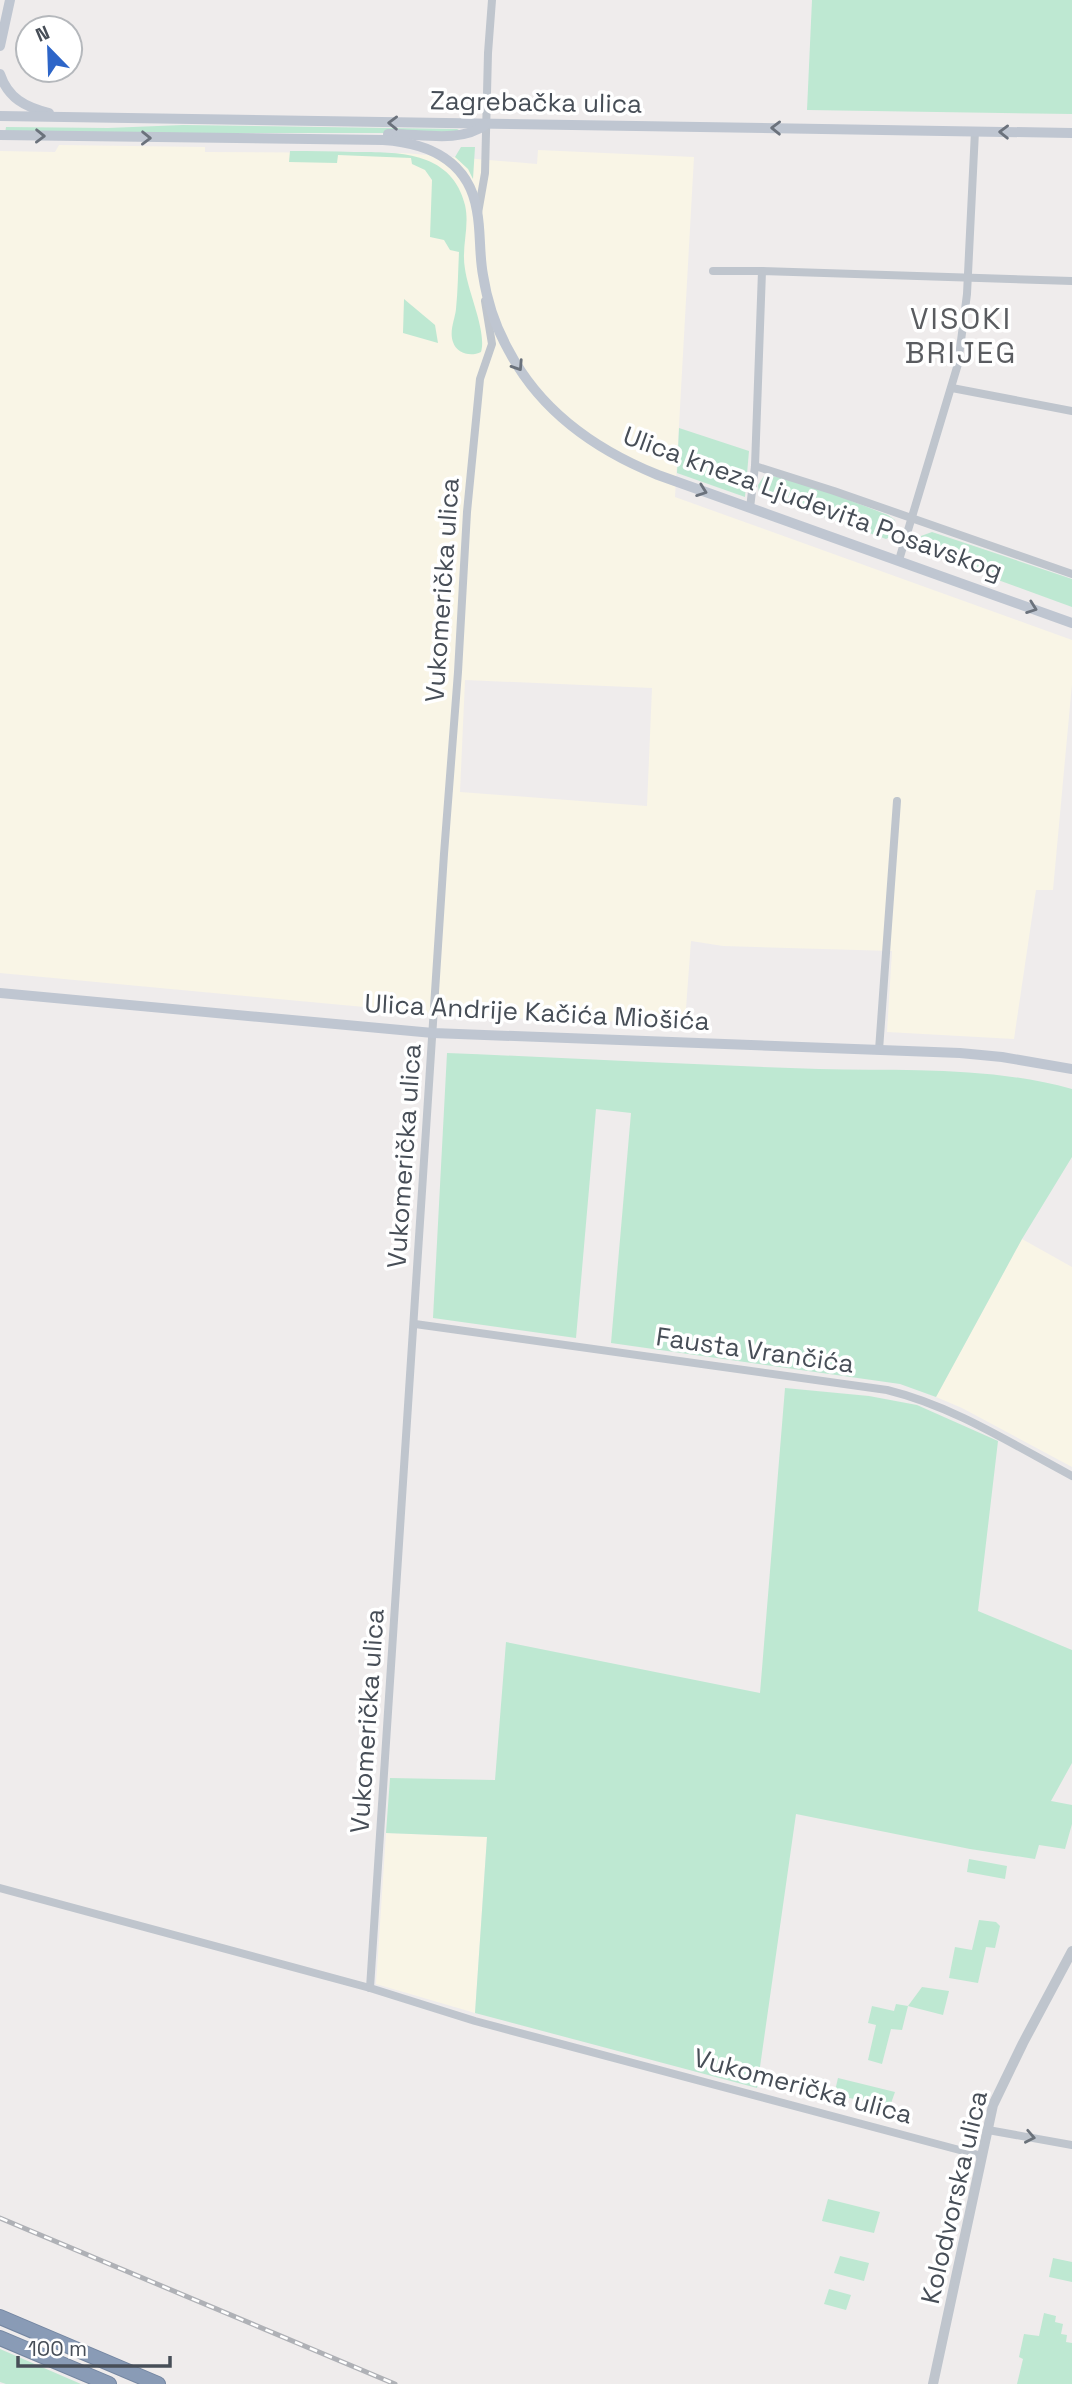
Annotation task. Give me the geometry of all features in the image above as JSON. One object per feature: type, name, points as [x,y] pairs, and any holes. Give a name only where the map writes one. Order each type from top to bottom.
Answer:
[{"type":"highway","points":[[0,2317],[158,2384]]},
{"type":"highway","points":[[0,2338],[109,2384]]},
{"type":"main road","points":[[0,46],[10,0]]},
{"type":"main road","points":[[0,74],[8,91],[20,103],[65,118]]},
{"type":"main road","name":"Zagrebačka ulica","points":[[0,116],[1072,133]]},
{"type":"main road","points":[[344,140],[392,134],[461,135],[486,124]]},
{"type":"main road","name":"Zagrebačka ulica","points":[[0,135],[411,143],[438,154],[452,164],[466,181],[478,215]]},
{"type":"main road","name":"Ulica kneza Ljudevita Posavskog","points":[[478,215],[485,286],[508,351],[538,394],[585,438],[620,458],[750,508],[1072,623]]},
{"type":"main road","name":"Ulica Andrije Kačića Miošića","points":[[0,993],[433,1033],[983,1055],[1072,1069]]},
{"type":"street","points":[[478,215],[484,188],[492,0]]},
{"type":"street","points":[[899,561],[951,387],[963,332],[975,131]]},
{"type":"street","points":[[713,271],[1072,281]]},
{"type":"street","points":[[750,508],[755,466],[762,271]]},
{"type":"street","name":"Vukomerička ulica","points":[[370,1988],[458,672],[466,516],[478,389],[482,366],[492,344],[485,306],[485,286]]},
{"type":"street","points":[[951,387],[1072,411]]},
{"type":"street","points":[[755,466],[1072,574]]},
{"type":"street","points":[[878,1050],[897,801]]},
{"type":"street","name":"Fausta Vrančića","points":[[415,1324],[887,1390],[948,1410],[1072,1476]]},
{"type":"street","name":"Vukomerička ulica","points":[[0,1888],[370,1988],[475,2021],[982,2157]]},
{"type":"street","name":"Kolodvorska ulica","points":[[933,2384],[996,2095],[1072,1951]]},
{"type":"street","points":[[988,2130],[1072,2145]]},
{"type":"shaded area","points":[[59,145],[205,147],[205,152],[403,153],[537,164],[538,150],[694,157],[675,497],[1072,640],[1072,684],[1053,890],[1036,890],[1014,1039],[887,1032],[892,951],[723,946],[691,941],[685,1022],[573,1021],[450,1015],[0,973],[0,151],[55,152]],"holes":[[[465,680],[652,688],[647,806],[460,792]]]},
{"type":"shaded area","points":[[1022,1239],[1072,1267],[1072,1467],[962,1408],[936,1397]]},
{"type":"shaded area","points":[[386,1833],[487,1837],[475,2013],[376,1984]]},
{"type":"green space","points":[[812,0],[1072,0],[1072,114],[807,110]]},
{"type":"green space","points":[[183,125],[459,130],[455,133],[5,133],[6,127],[108,128]]},
{"type":"green space","points":[[461,147],[475,147],[473,179],[468,169],[455,157]]},
{"type":"green space","points":[[290,151],[405,155],[421,158],[448,174],[458,187],[465,205],[467,221],[464,261],[481,334],[481,352],[465,353],[453,342],[459,252],[450,250],[444,240],[430,237],[432,180],[425,170],[412,164],[411,158],[338,155],[337,163],[289,162]]},
{"type":"green space","points":[[404,299],[435,325],[438,343],[403,333]]},
{"type":"green space","points":[[679,428],[749,451],[745,497],[677,473]]},
{"type":"green space","points":[[764,476],[775,476],[806,485],[888,515],[895,520],[897,533],[886,539],[759,494],[758,485]]},
{"type":"green space","points":[[932,532],[1072,579],[1072,607],[921,552],[918,547],[921,536]]},
{"type":"green space","points":[[447,1053],[819,1069],[946,1071],[1009,1076],[1072,1089],[1072,1157],[1022,1239],[936,1397],[900,1384],[611,1343],[631,1113],[596,1109],[576,1338],[433,1318]]},
{"type":"green space","points":[[785,1388],[869,1396],[917,1405],[998,1441],[978,1611],[1072,1650],[1072,1763],[1051,1801],[1072,1805],[1072,1824],[1065,1849],[1039,1845],[1035,1859],[970,1849],[796,1814],[757,2088],[475,2013],[487,1837],[386,1833],[390,1778],[495,1780],[506,1642],[760,1693]]},
{"type":"green space","points":[[969,1859],[1007,1866],[1005,1879],[967,1872]]},
{"type":"green space","points":[[979,1920],[996,1922],[1000,1926],[995,1948],[986,1947],[978,1983],[949,1978],[955,1947],[972,1950]]},
{"type":"green space","points":[[922,1987],[949,1991],[943,2015],[908,2006]]},
{"type":"green space","points":[[896,2004],[908,2006],[902,2030],[891,2029],[882,2064],[868,2060],[876,2025],[868,2023],[872,2006],[894,2011]]},
{"type":"green space","points":[[838,2078],[895,2092],[890,2106],[834,2095]]},
{"type":"green space","points":[[828,2199],[880,2212],[874,2233],[822,2221]]},
{"type":"green space","points":[[840,2256],[869,2263],[864,2281],[834,2273]]},
{"type":"green space","points":[[1053,2258],[1072,2262],[1072,2282],[1049,2277]]},
{"type":"green space","points":[[829,2289],[851,2295],[846,2310],[824,2304]]},
{"type":"green space","points":[[1044,2313],[1056,2316],[1055,2322],[1063,2324],[1061,2334],[1067,2335],[1066,2342],[1072,2343],[1072,2384],[1017,2384],[1023,2359],[1019,2357],[1024,2334],[1039,2336]]},
{"type":"green space","points":[[0,2349],[81,2384],[0,2382]]},
{"type":"railway","points":[[0,2218],[395,2384]]},
{"type":"district","name":"VISOKI BRIJEG","points":[[961,335]]}]
